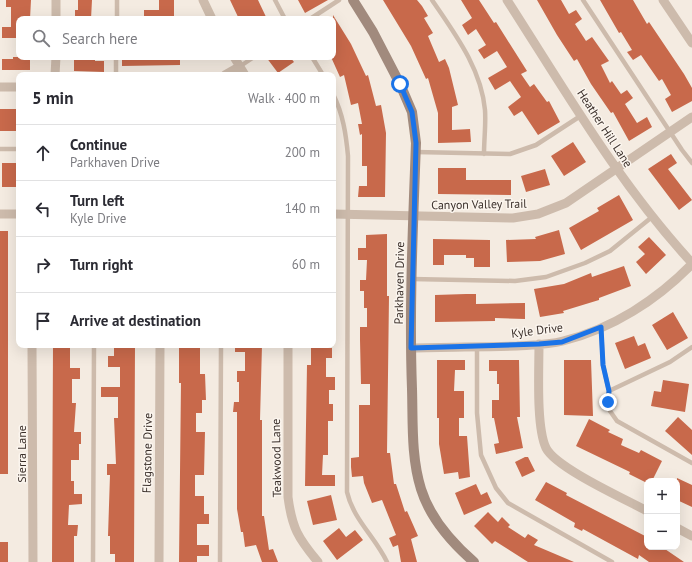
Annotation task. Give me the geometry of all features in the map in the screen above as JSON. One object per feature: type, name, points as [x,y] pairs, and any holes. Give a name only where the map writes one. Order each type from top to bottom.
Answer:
[{"type":"street","points":[[56,0],[56,16]]},
{"type":"street","points":[[203,0],[208,16]]},
{"type":"street","name":"Parkhaven Drive","points":[[353,0],[400,84],[412,112],[416,152],[411,348],[413,445],[421,490],[431,511],[444,531],[459,549],[474,562]]},
{"type":"street","name":"Heather Hill Lane","points":[[507,0],[618,170],[652,217],[692,264]]},
{"type":"street","points":[[663,0],[692,43]]},
{"type":"street","points":[[56,60],[56,72]]},
{"type":"street","points":[[236,60],[243,72]]},
{"type":"street","points":[[230,72],[239,67]]},
{"type":"street","points":[[0,87],[16,87]]},
{"type":"street","name":"Canyon Valley Trail","points":[[336,214],[513,218],[538,214],[566,203],[618,170],[692,117]]},
{"type":"street","points":[[0,214],[16,214]]},
{"type":"street","name":"Kyle Drive","points":[[411,348],[477,347],[562,342],[601,327],[645,304],[676,281],[692,264]]},
{"type":"street","points":[[539,344],[541,424],[547,449],[552,457],[566,467],[644,509]]},
{"type":"street","name":"Sierra Lane","points":[[32,348],[33,562]]},
{"type":"street","name":"Flagstone Drive","points":[[158,562],[160,348]]},
{"type":"street","name":"Teakwood Lane","points":[[288,348],[288,497],[291,519],[300,540],[318,562]]},
{"type":"street","points":[[680,530],[692,536]]},
{"type":"lane","points":[[117,0],[117,16]]},
{"type":"lane","points":[[275,0],[283,16]]},
{"type":"lane","points":[[315,16],[339,0]]},
{"type":"lane","points":[[432,0],[473,65],[482,91],[485,111],[484,154]]},
{"type":"lane","points":[[583,0],[692,163]]},
{"type":"lane","points":[[116,60],[116,72]]},
{"type":"lane","points":[[239,67],[250,60]]},
{"type":"lane","points":[[314,60],[321,72]]},
{"type":"lane","points":[[336,101],[342,114],[346,131],[348,156],[347,492],[350,506],[380,546],[387,562]]},
{"type":"lane","points":[[416,152],[510,154],[536,145],[582,115]]},
{"type":"lane","points":[[0,149],[16,149]]},
{"type":"lane","points":[[412,279],[515,281],[546,277],[586,263],[610,251],[652,217]]},
{"type":"lane","points":[[601,327],[603,365],[609,391],[610,411],[617,422],[692,463]]},
{"type":"lane","points":[[477,347],[477,413],[481,455],[496,488],[508,503],[612,562]]},
{"type":"lane","points":[[93,562],[94,348]]},
{"type":"lane","points":[[220,562],[221,348]]},
{"type":"lane","points":[[609,391],[670,362],[692,348]]},
{"type":"building","points":[[6,0],[31,0],[30,16],[16,16],[16,38],[2,38],[2,27],[11,27],[11,7],[6,7]]},
{"type":"building","points":[[78,0],[92,0],[91,16],[75,16],[75,10],[78,10]]},
{"type":"building","points":[[159,0],[174,0],[174,16],[144,16],[144,10],[159,10]]},
{"type":"building","points":[[230,0],[258,0],[266,16],[238,16]]},
{"type":"building","points":[[298,0],[328,0],[305,13]]},
{"type":"building","points":[[383,0],[417,0],[422,6],[428,16],[424,18],[433,33],[428,36],[439,62],[445,59],[449,68],[458,105],[452,107],[452,130],[470,129],[471,142],[438,143],[438,113],[428,78],[426,79],[411,46]]},
{"type":"building","points":[[461,0],[479,0],[494,23],[496,22],[527,71],[521,74],[530,87],[534,84],[547,102],[549,101],[560,122],[538,135],[522,111],[514,116],[508,107],[521,97],[510,81],[495,90],[488,78],[507,67],[497,51],[484,59],[478,50],[486,45],[476,29],[468,35],[462,25],[472,18]]},
{"type":"building","points":[[537,0],[561,0],[569,14],[576,10],[582,19],[575,24],[586,41],[592,37],[609,61],[601,65],[610,83],[612,81],[621,94],[627,90],[633,98],[625,104],[637,123],[647,117],[652,127],[629,141],[613,112],[611,113],[591,84],[577,59],[574,61]]},
{"type":"building","points":[[600,0],[633,0],[647,24],[649,22],[684,74],[692,88],[692,101],[672,112],[665,99],[671,95],[662,79],[659,81],[641,55],[633,60],[627,52],[632,50],[621,32],[619,33]]},
{"type":"building","points":[[336,20],[351,44],[366,76],[368,75],[376,106],[381,105],[386,133],[385,197],[358,197],[359,186],[367,186],[367,166],[362,166],[362,134],[360,135],[358,124],[362,124],[358,103],[351,105],[344,75],[340,77],[332,60],[336,60]]},
{"type":"building","points":[[13,57],[16,57],[16,60],[30,60],[30,70],[2,70],[2,59],[13,59]]},
{"type":"building","points":[[74,60],[104,61],[104,72],[74,71]]},
{"type":"building","points":[[122,60],[180,60],[180,65],[122,66]]},
{"type":"building","points":[[268,60],[292,60],[294,62],[279,72],[277,72]]},
{"type":"building","points":[[0,109],[16,109],[16,131],[0,131]]},
{"type":"building","points":[[573,142],[586,162],[564,176],[551,156]]},
{"type":"building","points":[[671,154],[677,163],[668,169],[692,200],[679,210],[648,169]]},
{"type":"building","points":[[2,163],[16,163],[16,187],[2,187]]},
{"type":"building","points":[[438,168],[466,168],[466,180],[511,180],[511,195],[438,194]]},
{"type":"building","points":[[545,169],[550,185],[526,192],[521,176]]},
{"type":"building","points":[[619,195],[633,220],[581,250],[569,228],[599,211],[597,208]]},
{"type":"building","points":[[559,230],[565,254],[540,261],[507,262],[506,240],[536,239],[535,237]]},
{"type":"building","points":[[0,231],[8,231],[8,474],[0,474]]},
{"type":"building","points":[[387,234],[387,296],[389,296],[387,453],[390,453],[394,484],[396,484],[405,512],[407,511],[418,536],[411,539],[417,562],[401,562],[398,545],[393,547],[389,538],[396,535],[382,500],[372,503],[364,483],[363,476],[352,477],[351,467],[351,458],[359,457],[359,405],[370,405],[370,384],[361,384],[360,340],[360,327],[367,327],[367,308],[364,308],[364,291],[360,291],[360,280],[366,280],[367,260],[358,260],[358,248],[366,248],[366,235]]},
{"type":"building","points":[[649,237],[666,255],[646,274],[636,262],[645,254],[638,247]]},
{"type":"building","points":[[433,239],[490,240],[490,267],[474,267],[474,258],[466,258],[466,255],[444,255],[444,265],[433,265]]},
{"type":"building","points":[[624,266],[631,286],[599,298],[599,300],[563,311],[564,313],[540,317],[534,289],[564,284],[591,273],[592,277]]},
{"type":"building","points":[[476,294],[476,304],[525,303],[525,319],[495,318],[495,321],[435,322],[435,295]]},
{"type":"building","points":[[673,312],[688,338],[667,350],[652,325]]},
{"type":"building","points":[[634,336],[638,346],[645,343],[651,358],[625,369],[615,343]]},
{"type":"building","points":[[53,348],[70,348],[70,368],[80,368],[80,379],[72,379],[72,403],[76,403],[74,432],[81,432],[79,460],[71,460],[71,481],[74,481],[74,494],[82,494],[82,504],[69,505],[68,525],[78,525],[77,536],[74,536],[74,562],[52,562]]},
{"type":"building","points":[[114,348],[135,348],[134,562],[115,562],[115,554],[110,554],[110,536],[108,536],[110,475],[107,475],[107,464],[116,464],[114,418],[118,418],[118,397],[101,397],[101,387],[120,387],[120,367],[108,367],[108,356],[114,356]]},
{"type":"building","points":[[179,348],[200,348],[200,374],[205,374],[206,400],[202,400],[202,413],[196,413],[196,432],[205,432],[204,475],[195,475],[195,496],[204,496],[204,514],[209,514],[209,524],[197,524],[197,545],[209,545],[209,556],[197,556],[197,562],[179,562],[181,383],[179,383]]},
{"type":"building","points":[[235,348],[262,348],[260,420],[262,420],[262,516],[264,516],[269,550],[273,549],[278,562],[262,562],[256,545],[245,547],[243,532],[241,532],[237,509],[237,412],[233,412],[234,402],[239,402],[239,382],[237,382],[237,371],[245,371],[245,352],[235,352]]},
{"type":"building","points":[[311,348],[332,348],[332,358],[326,358],[326,377],[335,377],[335,390],[329,390],[329,404],[333,404],[333,421],[328,421],[328,455],[323,455],[322,475],[335,475],[335,486],[305,486],[307,365],[311,365]]},
{"type":"building","points":[[437,360],[465,360],[465,370],[455,370],[454,391],[464,391],[464,418],[459,418],[459,436],[467,436],[470,477],[459,479],[458,472],[444,474],[439,444],[439,418],[437,418]]},
{"type":"building","points":[[489,360],[519,360],[520,417],[517,417],[523,448],[496,454],[494,444],[499,443],[494,418],[492,418],[492,400],[499,400],[499,384],[497,384],[497,371],[489,371]]},
{"type":"building","points":[[564,360],[591,360],[593,416],[564,415]]},
{"type":"building","points":[[663,380],[689,384],[685,412],[651,406],[654,391],[661,392]]},
{"type":"building","points":[[678,417],[692,430],[692,455],[665,431]]},
{"type":"building","points":[[589,419],[610,430],[608,432],[623,439],[621,445],[639,453],[641,450],[662,461],[654,478],[644,478],[644,482],[629,474],[630,472],[576,446]]},
{"type":"building","points":[[528,457],[535,471],[522,477],[515,462]]},
{"type":"building","points":[[680,479],[692,485],[692,507],[680,501]]},
{"type":"building","points":[[546,482],[567,493],[566,495],[644,535],[644,550],[666,550],[684,562],[649,562],[639,555],[638,559],[583,529],[582,531],[574,527],[575,523],[535,500]]},
{"type":"building","points":[[476,484],[481,495],[487,492],[492,503],[464,515],[455,493]]},
{"type":"building","points":[[331,495],[337,520],[313,525],[307,501]]},
{"type":"building","points":[[488,512],[498,522],[502,517],[510,525],[508,527],[525,538],[528,534],[538,540],[534,545],[574,562],[528,562],[495,541],[492,544],[474,526]]},
{"type":"building","points":[[339,528],[346,537],[355,530],[363,540],[337,560],[323,541]]},
{"type":"building","points":[[0,542],[8,542],[8,562],[0,562]]},
{"type":"route","points":[[400,84],[412,112],[416,143],[411,348],[501,346],[562,342],[601,327],[603,365],[609,391],[608,402]]}]
